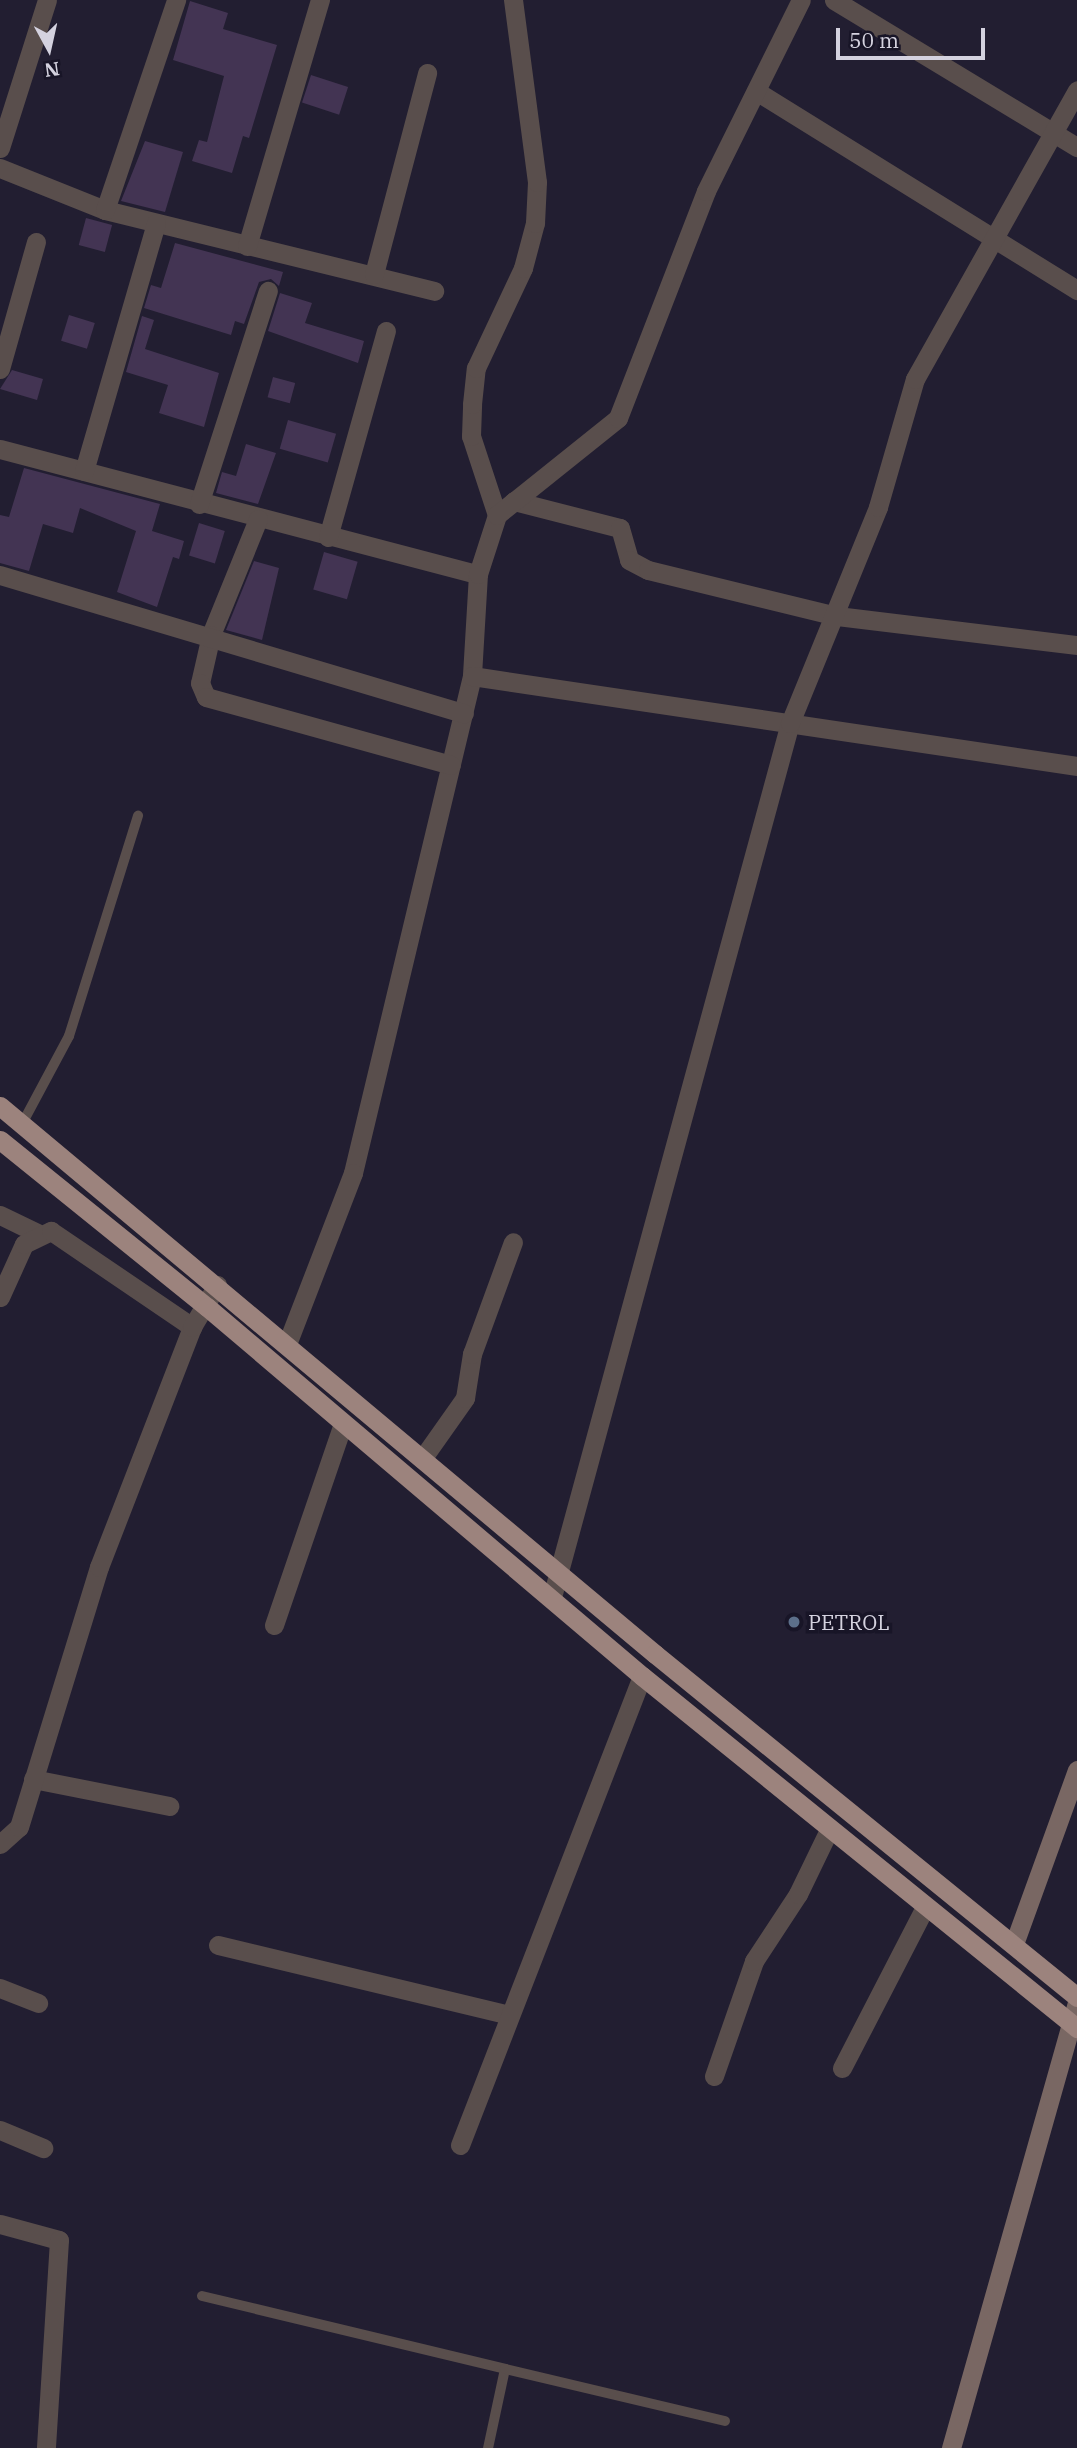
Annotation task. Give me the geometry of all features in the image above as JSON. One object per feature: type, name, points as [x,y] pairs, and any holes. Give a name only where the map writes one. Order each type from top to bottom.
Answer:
[{"type":"highway","points":[[0,1106],[559,1573],[1077,1997]]},
{"type":"highway","points":[[0,1140],[207,1307],[642,1676],[1072,2025]]},
{"type":"main road","points":[[1014,1944],[1077,1770]]},
{"type":"main road","points":[[951,2448],[1077,2003]]},
{"type":"street","points":[[0,148],[47,0]]},
{"type":"street","points":[[106,210],[176,0]]},
{"type":"street","points":[[247,246],[320,0]]},
{"type":"street","points":[[497,515],[471,436],[473,392],[484,348],[523,268],[535,223],[537,182],[513,0]]},
{"type":"street","points":[[287,1344],[353,1173],[464,713],[472,676],[478,574],[497,515],[618,418],[706,191],[801,0]]},
{"type":"street","points":[[834,0],[1077,147]]},
{"type":"street","points":[[374,274],[427,73]]},
{"type":"street","points":[[552,1597],[790,723],[837,616],[877,507],[915,379],[1055,134],[1077,90]]},
{"type":"street","points":[[756,91],[1077,290]]},
{"type":"street","points":[[0,169],[106,210],[247,246],[374,274],[434,291]]},
{"type":"street","points":[[84,471],[156,223]]},
{"type":"street","points":[[0,369],[36,242]]},
{"type":"street","points":[[199,504],[268,291]]},
{"type":"street","points":[[328,537],[386,331]]},
{"type":"street","points":[[0,449],[199,504],[478,574]]},
{"type":"street","points":[[514,501],[620,528],[635,567],[837,616],[1077,645]]},
{"type":"street","points":[[258,519],[211,635],[200,683],[206,697],[451,765]]},
{"type":"street","points":[[0,575],[211,635],[464,713]]},
{"type":"street","points":[[472,676],[1077,766]]},
{"type":"street","points":[[0,1215],[37,1233]]},
{"type":"street","points":[[0,1297],[24,1244],[37,1233],[51,1231],[192,1327]]},
{"type":"street","points":[[422,1459],[465,1398],[472,1354],[513,1242]]},
{"type":"street","points":[[0,1844],[19,1828],[99,1567],[192,1327],[207,1307],[217,1285]]},
{"type":"street","points":[[274,1625],[343,1424]]},
{"type":"street","points":[[460,2145],[642,1676]]},
{"type":"street","points":[[33,1779],[169,1806]]},
{"type":"street","points":[[714,2076],[754,1961],[798,1894],[829,1830]]},
{"type":"street","points":[[842,2068],[925,1907]]},
{"type":"street","points":[[218,1945],[510,2015]]},
{"type":"street","points":[[0,1989],[38,2003]]},
{"type":"street","points":[[0,2130],[43,2148]]},
{"type":"street","points":[[0,2224],[58,2240],[46,2448]]},
{"type":"lane","points":[[22,1124],[69,1036],[138,817]]},
{"type":"lane","points":[[202,2296],[725,2421]]},
{"type":"lane","points":[[488,2448],[505,2369]]},
{"type":"building","points":[[190,1],[228,13],[223,29],[277,45],[249,138],[243,136],[232,173],[192,161],[199,140],[207,142],[224,76],[173,60]]},
{"type":"building","points":[[311,75],[348,87],[339,115],[302,103]]},
{"type":"building","points":[[145,141],[183,152],[165,212],[121,201]]},
{"type":"building","points":[[86,218],[112,225],[105,252],[79,245]]},
{"type":"building","points":[[175,243],[283,272],[279,286],[271,279],[259,282],[244,324],[235,321],[231,335],[144,308],[151,285],[161,288]]},
{"type":"building","points":[[280,293],[312,303],[305,323],[364,341],[358,363],[268,331]]},
{"type":"building","points":[[69,315],[95,323],[87,349],[61,341]]},
{"type":"building","points":[[142,316],[154,320],[145,349],[219,373],[204,427],[159,413],[168,385],[126,372]]},
{"type":"building","points":[[12,370],[43,379],[37,400],[0,389]]},
{"type":"building","points":[[273,377],[295,383],[290,403],[268,397]]},
{"type":"building","points":[[288,420],[336,434],[328,463],[280,449]]},
{"type":"building","points":[[246,444],[276,453],[258,504],[216,493],[222,472],[236,476]]},
{"type":"building","points":[[24,468],[160,504],[152,531],[184,541],[179,559],[173,557],[157,607],[117,592],[136,531],[80,508],[73,533],[43,524],[29,571],[0,563],[0,515],[9,517]]},
{"type":"building","points":[[199,523],[225,531],[215,563],[189,556]]},
{"type":"building","points":[[324,552],[358,562],[347,599],[313,589]]},
{"type":"building","points":[[254,561],[279,568],[262,640],[226,630]]},
{"type":"place","name":"PETROL","points":[[794,1622]]}]
